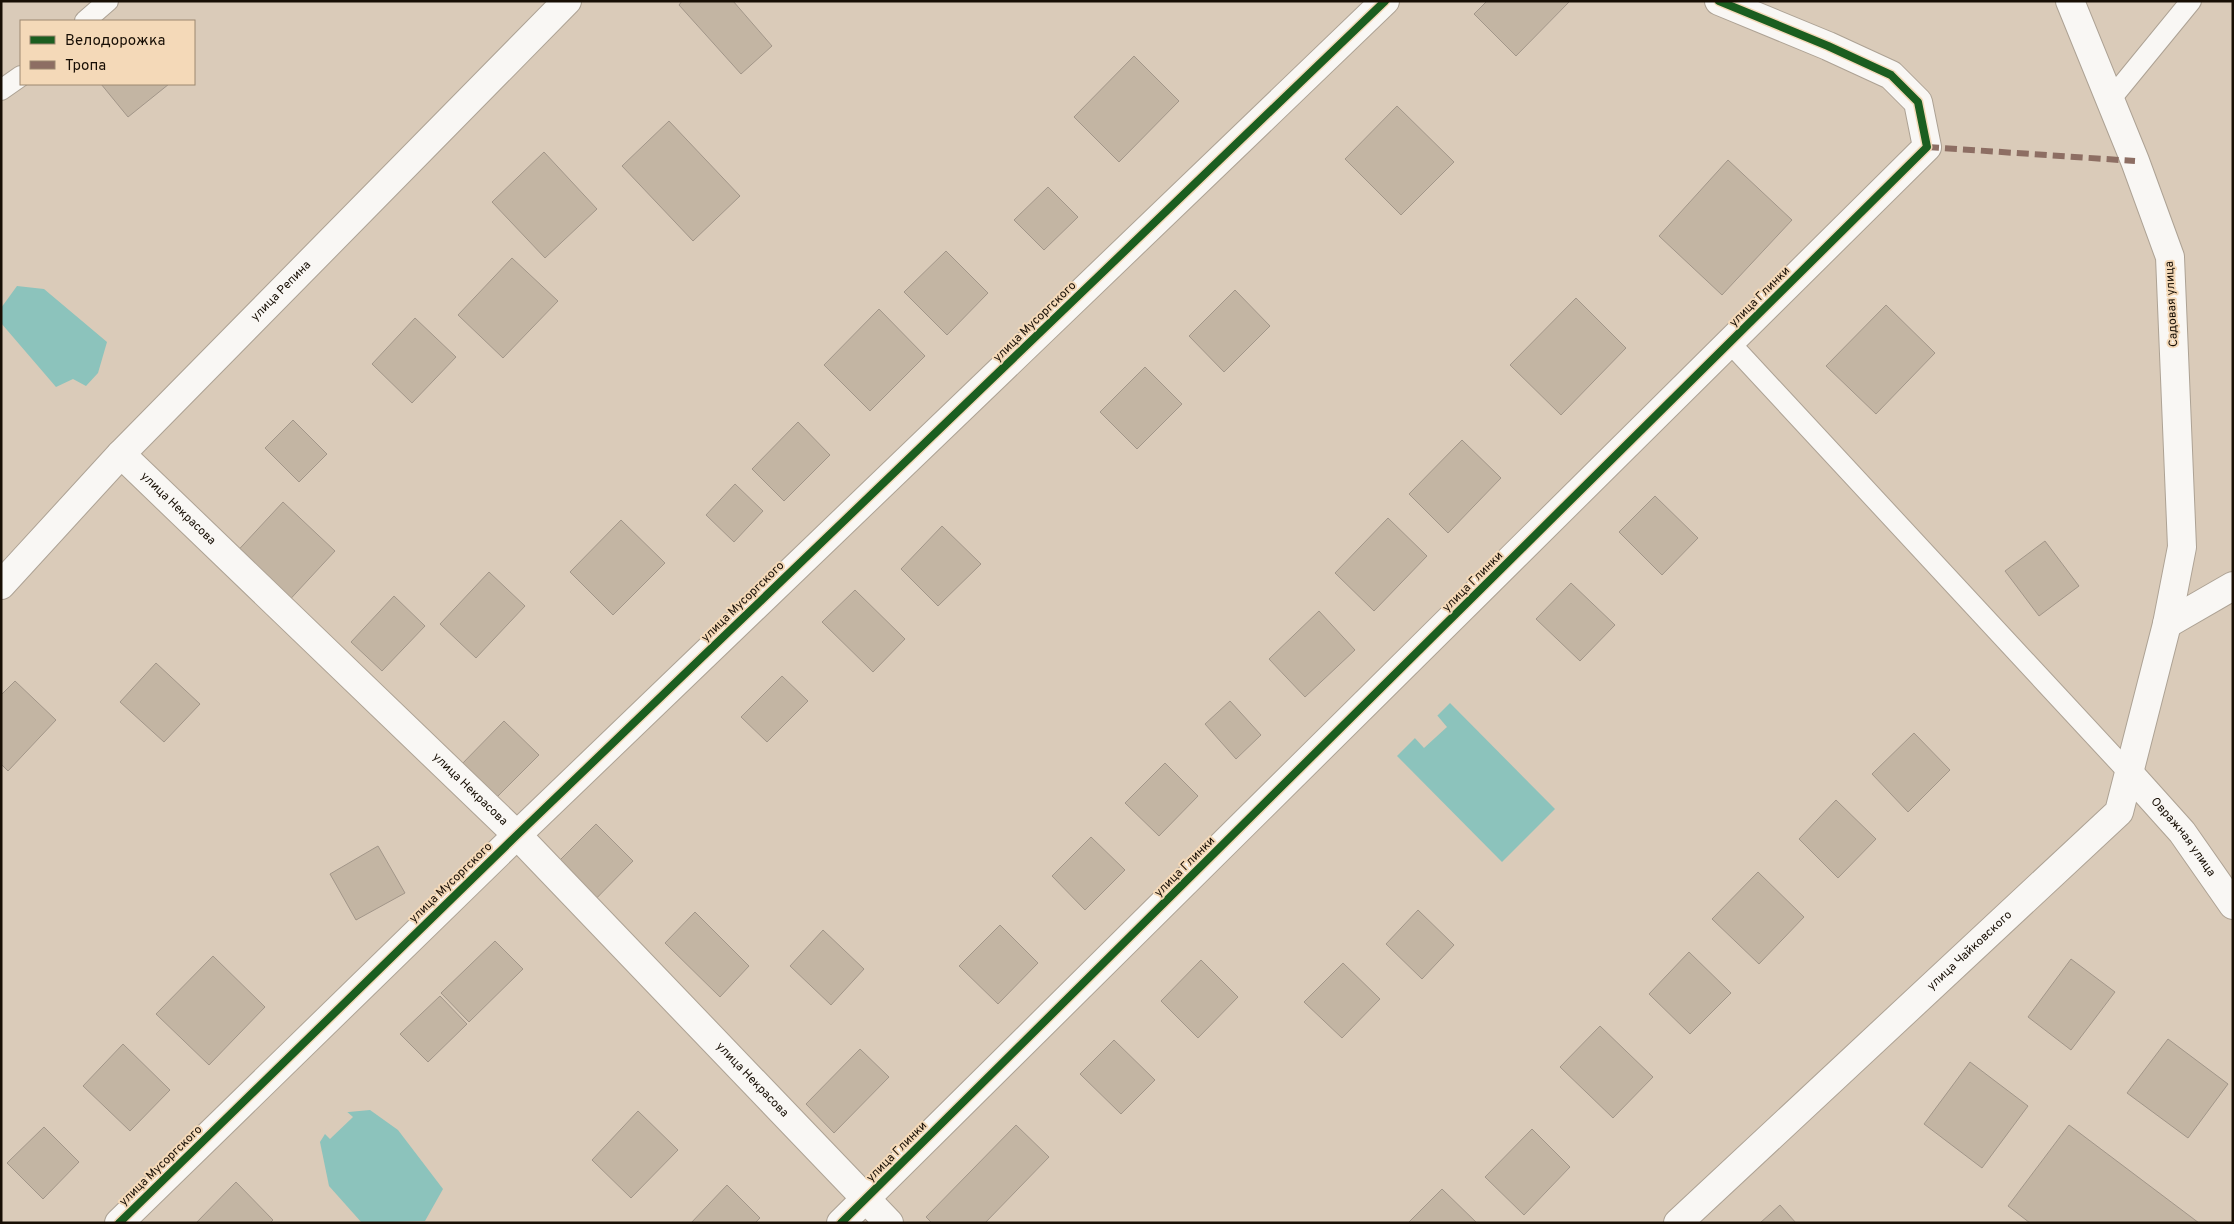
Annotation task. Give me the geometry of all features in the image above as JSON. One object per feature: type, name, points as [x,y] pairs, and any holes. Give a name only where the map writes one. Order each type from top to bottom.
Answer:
[{"type":"street","name":"улица Репина","points":[[1,585],[121,454],[567,1]]},
{"type":"street","name":"улица Мусоргского","points":[[119,1223],[517,834],[1385,1]]},
{"type":"street","name":"улица Глинки","points":[[841,1223],[1927,147],[1918,102],[1890,74],[1719,1]]},
{"type":"street","name":"Садовая улица","points":[[2070,1],[2170,257],[2182,547],[2168,624]]},
{"type":"street","name":"улица Некрасова","points":[[121,454],[517,834],[889,1223]]},
{"type":"street","points":[[2168,624],[2233,586]]},
{"type":"street","name":"улица Чайковского","points":[[1678,1223],[2119,812],[2168,624]]},
{"type":"street","name":"Овражная улица","points":[[2129,773],[2182,832],[2233,904]]},
{"type":"lane","points":[[86,20],[108,1]]},
{"type":"lane","points":[[2110,100],[2191,1]]},
{"type":"lane","points":[[1,90],[20,77]]},
{"type":"lane","points":[[1730,343],[2129,773]]},
{"type":"water","points":[[17,286],[44,289],[107,342],[98,373],[86,386],[73,379],[56,387],[1,323],[1,308]]},
{"type":"water","points":[[1450,703],[1555,809],[1502,862],[1397,756]]},
{"type":"water","points":[[370,1110],[398,1130],[443,1189],[425,1221],[362,1223],[329,1186],[320,1142],[338,1113]]},
{"type":"pier","points":[[1436,714],[1447,727],[1424,748],[1413,736]]},
{"type":"pier","points":[[345,1110],[353,1117],[330,1139],[323,1132],[337,1111]]},
{"type":"building","points":[[682,1],[733,1],[772,46],[741,74],[679,5]]},
{"type":"building","points":[[1487,1],[1570,1],[1516,56],[1474,14]]},
{"type":"building","points":[[1134,56],[1179,101],[1119,162],[1074,117]]},
{"type":"building","points":[[102,85],[168,85],[128,117]]},
{"type":"building","points":[[1397,106],[1454,162],[1401,215],[1345,159]]},
{"type":"building","points":[[669,121],[740,196],[693,241],[622,166]]},
{"type":"building","points":[[544,152],[597,209],[545,258],[492,202]]},
{"type":"building","points":[[1728,160],[1792,220],[1722,295],[1659,236]]},
{"type":"building","points":[[1048,187],[1078,217],[1044,250],[1014,220]]},
{"type":"building","points":[[946,251],[988,293],[947,335],[904,292]]},
{"type":"building","points":[[512,258],[558,301],[503,358],[458,315]]},
{"type":"building","points":[[1235,290],[1270,326],[1224,372],[1189,336]]},
{"type":"building","points":[[1576,298],[1626,348],[1561,415],[1510,365]]},
{"type":"building","points":[[1886,305],[1935,353],[1876,414],[1826,366]]},
{"type":"building","points":[[879,309],[925,356],[870,411],[824,365]]},
{"type":"building","points":[[415,318],[456,357],[412,403],[372,364]]},
{"type":"building","points":[[1145,367],[1182,404],[1137,449],[1100,412]]},
{"type":"building","points":[[293,420],[327,454],[299,482],[265,448]]},
{"type":"building","points":[[798,422],[830,455],[784,501],[752,469]]},
{"type":"building","points":[[1462,440],[1501,478],[1448,533],[1409,494]]},
{"type":"building","points":[[735,484],[763,511],[734,542],[706,515]]},
{"type":"building","points":[[1655,496],[1698,538],[1662,575],[1619,532]]},
{"type":"building","points":[[283,502],[335,551],[283,607],[231,558]]},
{"type":"building","points":[[1388,518],[1427,556],[1374,611],[1335,573]]},
{"type":"building","points":[[621,520],[665,563],[613,615],[570,572]]},
{"type":"building","points":[[942,526],[981,564],[938,606],[901,569]]},
{"type":"building","points":[[2045,541],[2079,586],[2039,616],[2005,571]]},
{"type":"building","points":[[489,572],[525,606],[476,658],[440,624]]},
{"type":"building","points":[[1571,583],[1615,625],[1580,661],[1536,619]]},
{"type":"building","points":[[855,590],[905,639],[873,672],[822,622]]},
{"type":"building","points":[[394,596],[425,626],[382,671],[351,642]]},
{"type":"building","points":[[1319,611],[1355,650],[1305,697],[1269,659]]},
{"type":"building","points":[[156,663],[200,704],[164,742],[120,702]]},
{"type":"building","points":[[782,676],[808,701],[767,742],[741,717]]},
{"type":"building","points":[[15,681],[56,720],[8,771],[1,764],[1,695]]},
{"type":"building","points":[[1230,701],[1261,735],[1236,759],[1205,724]]},
{"type":"building","points":[[504,721],[539,755],[493,801],[459,767]]},
{"type":"building","points":[[1914,733],[1950,770],[1908,812],[1872,774]]},
{"type":"building","points":[[1165,763],[1198,796],[1159,836],[1125,803]]},
{"type":"building","points":[[1836,800],[1876,839],[1838,878],[1799,839]]},
{"type":"building","points":[[596,824],[633,861],[583,912],[545,875]]},
{"type":"building","points":[[1091,837],[1125,870],[1085,910],[1052,876]]},
{"type":"building","points":[[378,846],[405,893],[356,920],[330,874]]},
{"type":"building","points":[[1758,872],[1804,917],[1759,964],[1712,919]]},
{"type":"building","points":[[1418,910],[1454,945],[1422,979],[1386,944]]},
{"type":"building","points":[[695,912],[749,966],[720,997],[665,943]]},
{"type":"building","points":[[1000,925],[1038,963],[998,1004],[959,966]]},
{"type":"building","points":[[823,930],[864,969],[831,1005],[790,966]]},
{"type":"building","points":[[495,941],[523,969],[469,1022],[441,993]]},
{"type":"building","points":[[1689,952],[1731,993],[1690,1034],[1649,994]]},
{"type":"building","points":[[213,956],[265,1007],[209,1065],[156,1014]]},
{"type":"building","points":[[2071,959],[2115,992],[2071,1050],[2028,1017]]},
{"type":"building","points":[[1201,960],[1238,997],[1198,1038],[1161,1001]]},
{"type":"building","points":[[1343,963],[1380,999],[1342,1038],[1304,1002]]},
{"type":"building","points":[[440,996],[467,1024],[428,1062],[400,1034]]},
{"type":"building","points":[[1600,1026],[1653,1077],[1613,1118],[1560,1067]]},
{"type":"building","points":[[2168,1039],[2228,1084],[2188,1138],[2127,1093]]},
{"type":"building","points":[[1114,1040],[1155,1080],[1121,1114],[1080,1074]]},
{"type":"building","points":[[123,1044],[170,1090],[130,1131],[83,1086]]},
{"type":"building","points":[[860,1049],[889,1077],[834,1133],[806,1104]]},
{"type":"building","points":[[1970,1062],[2028,1106],[1982,1168],[1924,1124]]},
{"type":"building","points":[[638,1111],[678,1150],[631,1198],[592,1160]]},
{"type":"building","points":[[1016,1125],[1049,1157],[985,1223],[932,1223],[926,1217]]},
{"type":"building","points":[[2069,1125],[2199,1223],[2030,1223],[2008,1206]]},
{"type":"building","points":[[44,1127],[79,1162],[43,1199],[7,1163]]},
{"type":"building","points":[[1532,1129],[1570,1167],[1524,1215],[1485,1177]]},
{"type":"building","points":[[236,1182],[273,1220],[270,1223],[196,1223]]},
{"type":"building","points":[[727,1185],[760,1218],[755,1223],[691,1223]]},
{"type":"building","points":[[1442,1189],[1477,1223],[1408,1223]]},
{"type":"building","points":[[1780,1205],[1796,1223],[1760,1223]]},
{"type":"marked path","points":[[1927,147],[2135,161]]},
{"type":"cycle path","points":[[119,1223],[517,835],[1385,1]]},
{"type":"cycle path","points":[[841,1223],[1927,147],[1918,102],[1891,75],[1828,46],[1719,1]]}]
